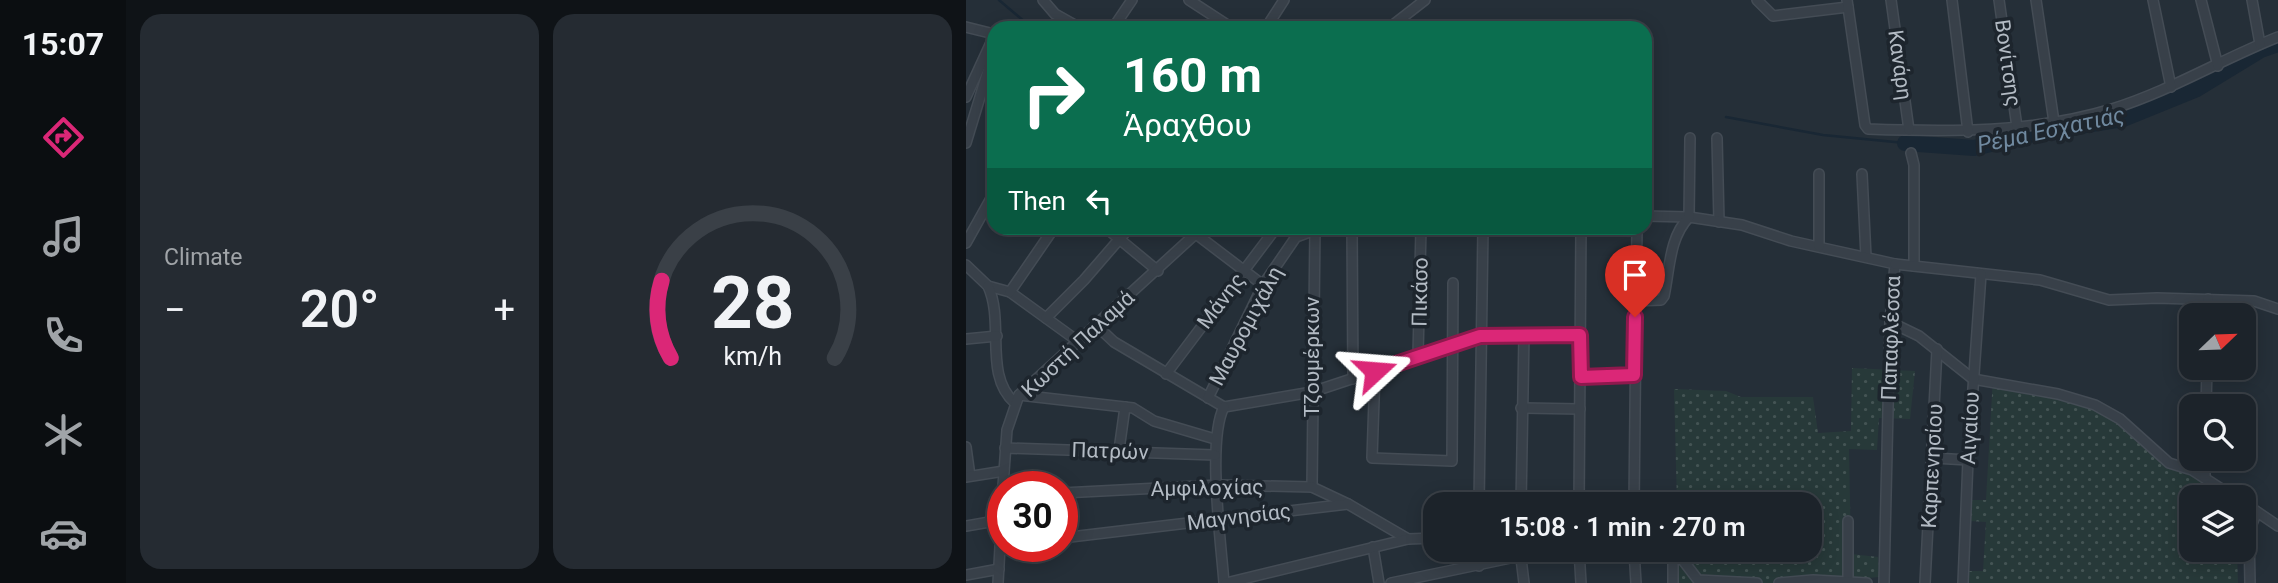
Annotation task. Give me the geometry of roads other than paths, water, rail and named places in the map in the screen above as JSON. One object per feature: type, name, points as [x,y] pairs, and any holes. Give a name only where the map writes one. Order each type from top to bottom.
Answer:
[{"type":"street","points":[[1043,0],[1055,14],[1068,21]]},
{"type":"street","points":[[1118,21],[1132,0]]},
{"type":"street","points":[[1189,0],[1201,3],[1223,21]]},
{"type":"street","points":[[1270,21],[1284,0]]},
{"type":"street","points":[[1398,21],[1424,0]]},
{"type":"street","points":[[1757,0],[1773,16],[1847,4],[1865,125],[1868,129],[1968,132],[2054,122],[2113,109],[2172,87],[2278,37]]},
{"type":"street","name":"Κανάρη","points":[[1891,0],[1909,130]]},
{"type":"street","points":[[1952,0],[1968,132]]},
{"type":"street","name":"Βονίτσης","points":[[1999,0],[2017,127]]},
{"type":"street","points":[[2036,0],[2054,122]]},
{"type":"street","points":[[2152,0],[2172,87]]},
{"type":"street","points":[[2201,0],[2218,66]]},
{"type":"street","points":[[2252,0],[2260,44]]},
{"type":"street","points":[[966,27],[987,33]]},
{"type":"street","points":[[966,97],[987,50]]},
{"type":"street","points":[[966,142],[987,75]]},
{"type":"street","points":[[966,121],[976,112]]},
{"type":"street","points":[[1635,301],[1661,300],[1664,296],[1674,240],[1679,227],[1689,217],[1690,138]]},
{"type":"street","points":[[1717,138],[1719,222]]},
{"type":"street","points":[[1911,153],[1914,165],[1914,266]]},
{"type":"street","points":[[1819,174],[1819,246]]},
{"type":"street","points":[[1862,174],[1866,257]]},
{"type":"street","points":[[966,243],[987,206]]},
{"type":"street","name":"Παπαφλέσσα","points":[[1652,215],[1719,222],[1895,264],[1890,322],[1884,583]]},
{"type":"street","points":[[1010,292],[1049,235]]},
{"type":"street","points":[[1116,235],[1158,271]]},
{"type":"street","points":[[1046,318],[1124,235]]},
{"type":"street","name":"Κωστή Παλαμά","points":[[1004,471],[1005,448],[1017,399],[1030,382],[1097,326],[1195,235]]},
{"type":"street","points":[[1203,235],[1242,272],[1263,285]]},
{"type":"street","name":"Μάνης","points":[[1166,374],[1271,235]]},
{"type":"street","name":"Μαυρομιχάλη","points":[[1208,398],[1263,285],[1296,237],[1301,235]]},
{"type":"street","name":"Τζουμέρκων","points":[[1312,486],[1315,235]]},
{"type":"street","name":"Τζουμέρκων","points":[[1352,235],[1353,379]]},
{"type":"street","name":"Πικάσο","points":[[1418,356],[1421,235]]},
{"type":"street","points":[[1479,492],[1483,235]]},
{"type":"street","points":[[1579,492],[1581,235]]},
{"type":"street","points":[[1634,492],[1637,235]]},
{"type":"street","points":[[1895,264],[2040,280],[2109,300],[2253,301],[2278,309]]},
{"type":"street","points":[[966,265],[988,286],[1010,292],[1079,342]]},
{"type":"street","name":"Αιγαίου","points":[[1964,583],[1968,460],[1981,274]]},
{"type":"street","points":[[1375,371],[1372,458],[1452,461],[1453,283]]},
{"type":"street","points":[[988,286],[996,313],[1000,384],[1017,399],[1125,407],[1154,421],[1215,439]]},
{"type":"street","points":[[1890,322],[1937,349],[1973,379],[2058,394],[2095,405],[2120,419],[2169,463],[2216,485]]},
{"type":"street","points":[[1097,326],[1114,342],[1224,407],[1312,392],[1480,336],[1580,335]]},
{"type":"street","points":[[966,339],[996,335]]},
{"type":"street","points":[[1521,492],[1524,335]]},
{"type":"street","name":"Καρπενησίου","points":[[1925,583],[1934,458],[1937,349]]},
{"type":"street","points":[[1581,377],[1634,375]]},
{"type":"street","points":[[1119,450],[1125,407]]},
{"type":"street","name":"Μαυρομιχάλη","points":[[1224,407],[1218,418],[1215,455],[1225,583]]},
{"type":"street","points":[[1521,408],[1580,409]]},
{"type":"street","points":[[966,447],[968,477],[987,474]]},
{"type":"street","name":"Πατρών","points":[[1005,448],[1215,455]]},
{"type":"street","points":[[1934,458],[1968,460]]},
{"type":"street","points":[[2205,471],[2205,478]]},
{"type":"street","name":"Αμφιλοχίας","points":[[1078,492],[1218,485],[1312,486],[1348,505]]},
{"type":"street","points":[[1348,505],[1408,540]]},
{"type":"street","name":"Μαγνησίας","points":[[1078,536],[1348,505]]},
{"type":"street","points":[[2250,583],[2249,531],[2257,512],[2278,526]]},
{"type":"street","points":[[1848,521],[1848,582]]},
{"type":"street","points":[[966,526],[987,522]]},
{"type":"street","points":[[1225,583],[1373,547],[1423,539]]},
{"type":"street","points":[[1373,547],[1379,583]]},
{"type":"street","points":[[998,583],[1001,562]]},
{"type":"street","points":[[1391,583],[1489,562]]},
{"type":"street","points":[[1521,562],[1524,583]]},
{"type":"street","points":[[1580,562],[1581,583]]},
{"type":"street","points":[[1635,562],[1636,583]]},
{"type":"street","points":[[1673,583],[1674,562]]},
{"type":"street","points":[[1684,562],[1698,580],[1757,583]]},
{"type":"street","points":[[966,575],[999,569]]},
{"type":"street","points":[[1779,583],[1813,580],[1867,583]]},
{"type":"waterway","name":"Ρέμα Εσχατιάς","points":[[999,0],[1024,21]]},
{"type":"waterway","name":"Ρέμα Εσχατιάς","points":[[1905,143],[1974,148],[2042,132],[2123,119],[2197,89],[2261,50],[2278,44]]},
{"type":"waterway","name":"Ρέμα Εσχατιάς","points":[[1726,117],[1823,135],[1905,143]]}]
